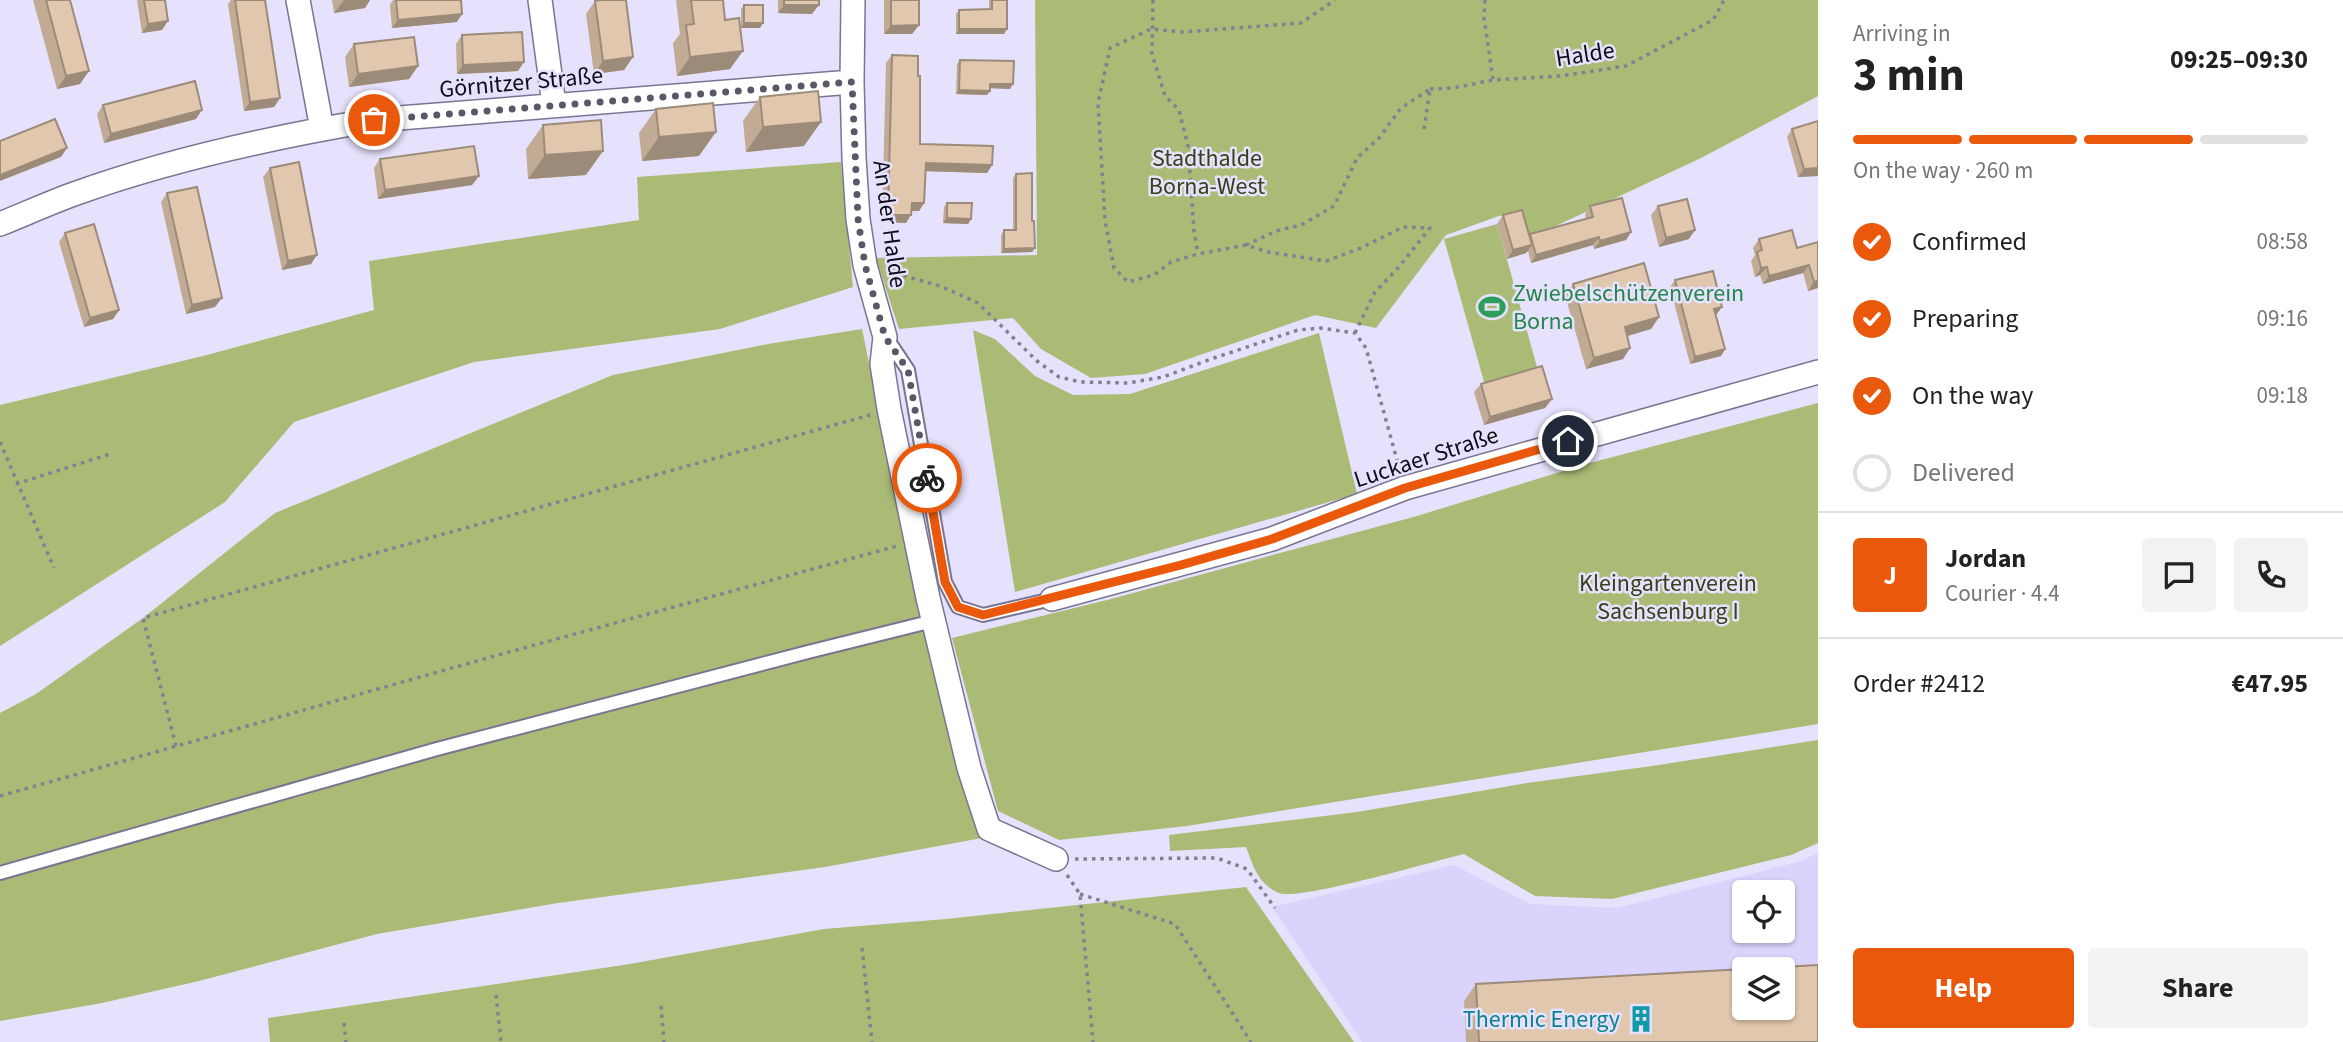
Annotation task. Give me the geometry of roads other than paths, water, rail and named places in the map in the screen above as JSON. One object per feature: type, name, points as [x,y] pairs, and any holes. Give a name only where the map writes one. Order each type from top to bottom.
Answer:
[{"type":"street","points":[[298,0],[322,129]]},
{"type":"street","points":[[540,0],[554,105]]},
{"type":"street","name":"An der Halde","points":[[853,0],[852,82],[857,207],[865,265],[885,337],[881,364],[889,409],[933,621],[969,768],[989,829],[1056,859]]},
{"type":"street","name":"Görnitzer Straße","points":[[0,224],[73,194],[214,151],[374,120],[852,82]]},
{"type":"street","name":"Luckaer Straße","points":[[1052,599],[1272,539],[1405,488],[1818,372]]},
{"type":"lane","points":[[885,337],[908,370],[945,582],[958,607],[983,615],[1052,599]]},
{"type":"lane","points":[[0,873],[450,746],[933,621]]},
{"type":"place","name":"Zwiebelschützenverein Borna","points":[[1492,307]]},
{"type":"place","name":"Thermic Energy","points":[[1641,1019]]},
{"type":"park label","name":"Stadthalde Borna-West","points":[[1207,172]]},
{"type":"park label","name":"Kleingartenverein Sachsenburg I","points":[[1668,597]]}]
